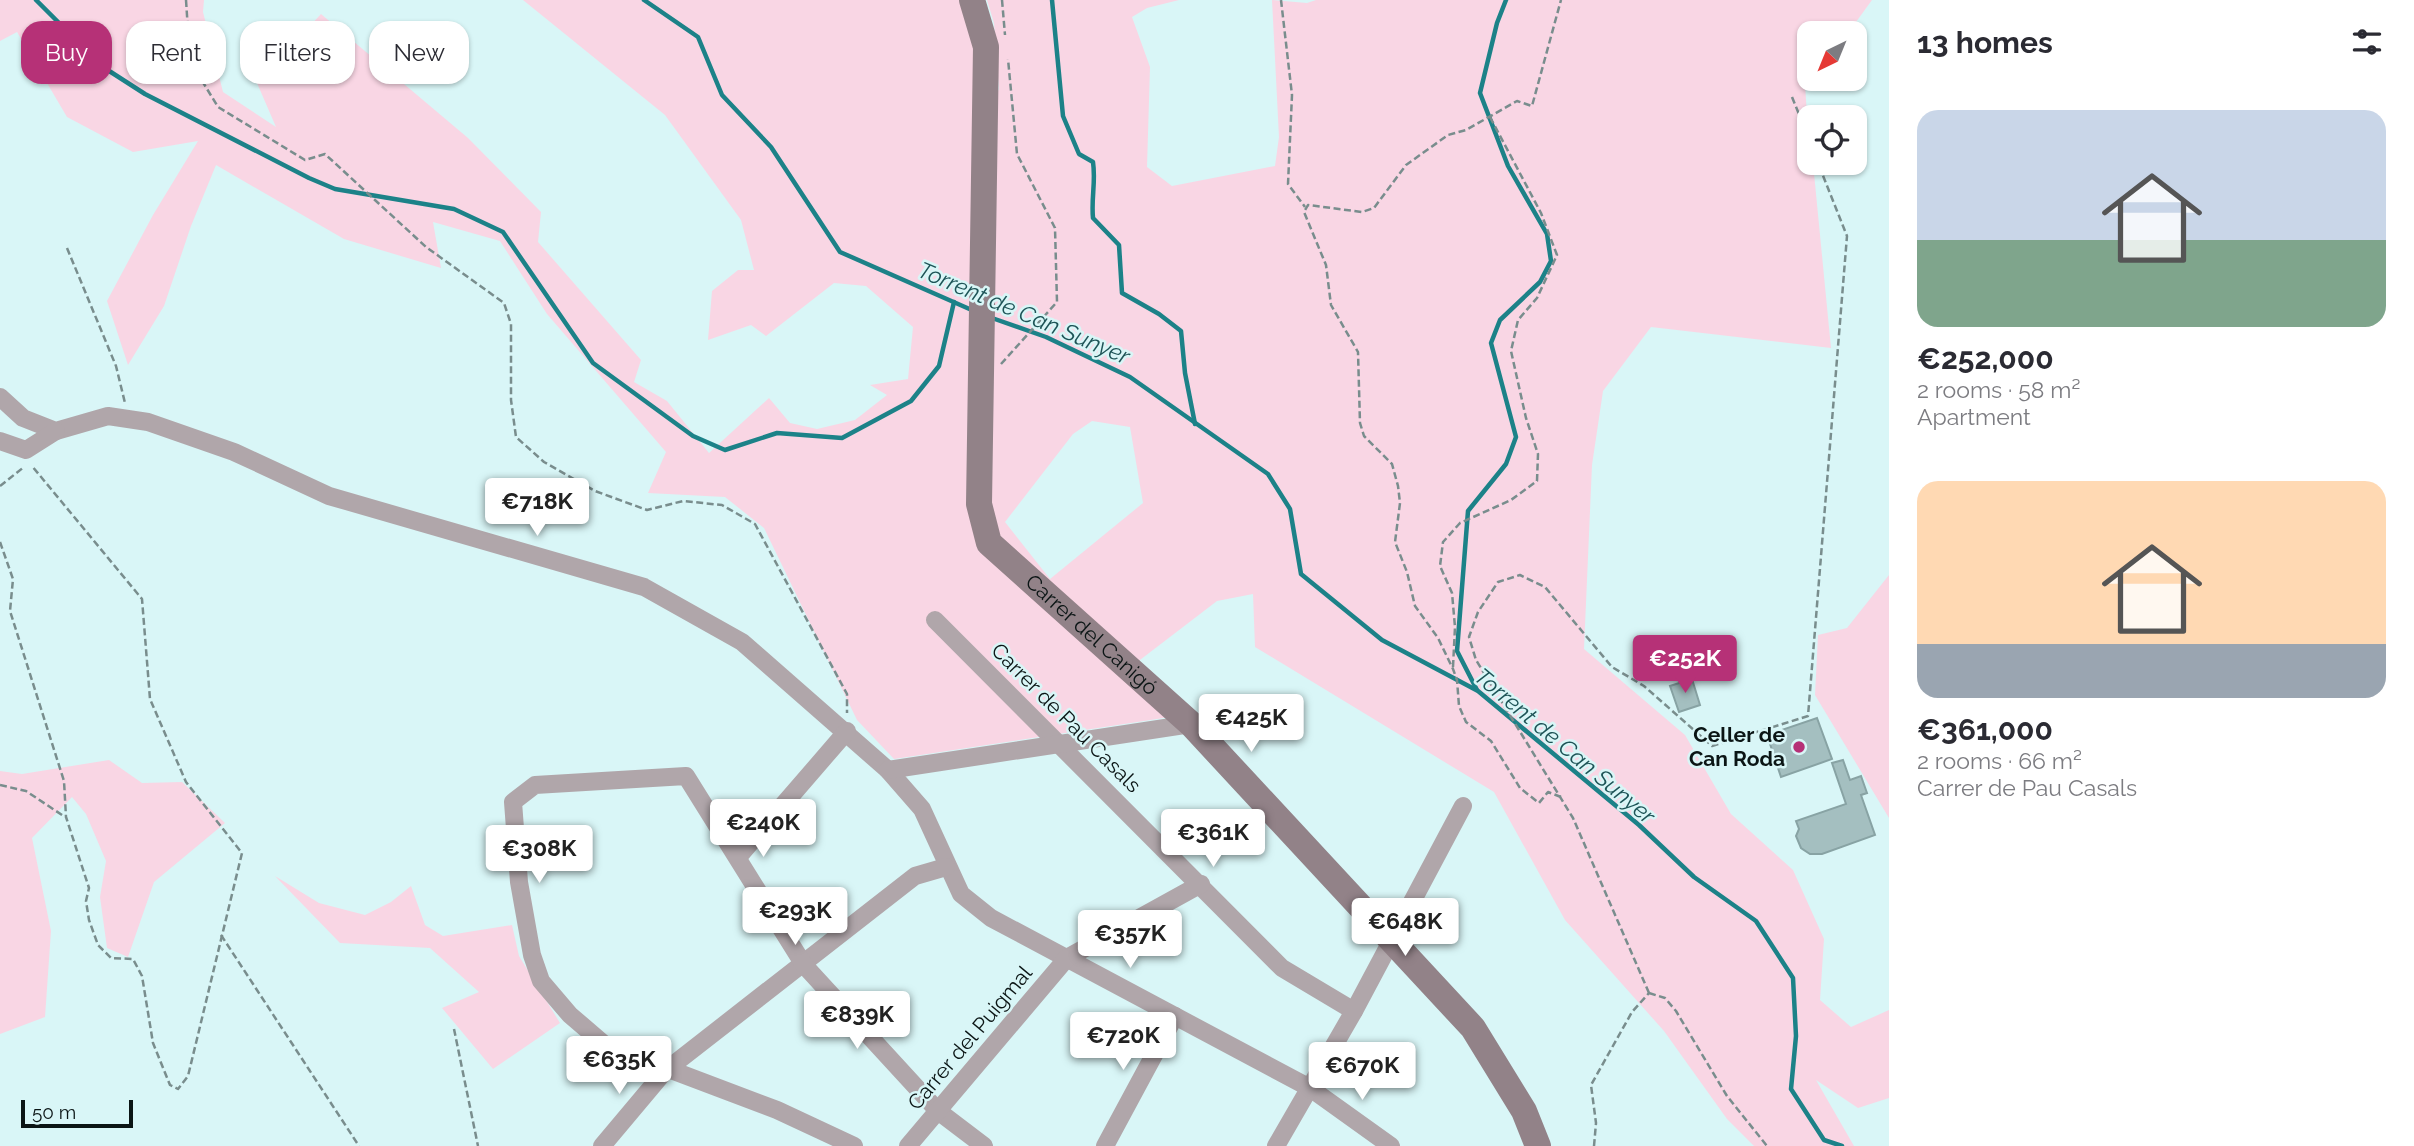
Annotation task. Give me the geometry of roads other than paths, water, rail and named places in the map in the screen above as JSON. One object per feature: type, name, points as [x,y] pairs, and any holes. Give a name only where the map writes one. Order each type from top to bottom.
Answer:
[{"type":"street","name":"Carrer del Canigó","points":[[972,0],[986,47],[979,504],[989,543],[1191,724],[1473,1028],[1524,1111],[1538,1146]]},
{"type":"street","points":[[0,397],[23,418],[56,430]]},
{"type":"street","points":[[0,441],[26,450],[56,430],[108,416],[148,422],[234,452],[329,496],[644,587],[742,642],[847,731],[888,770],[922,809],[946,867],[961,894],[991,918],[1310,1088],[1391,1146]]},
{"type":"street","name":"Carrer de Pau Casals","points":[[935,620],[1282,968],[1354,1011]]},
{"type":"street","points":[[888,770],[1191,724]]},
{"type":"street","points":[[739,856],[847,731]]},
{"type":"street","points":[[854,1146],[777,1110],[665,1071],[605,1045],[570,1015],[541,981],[532,955],[519,882],[513,802],[535,785],[686,776],[739,856],[804,965],[938,1111],[984,1146]]},
{"type":"street","points":[[1276,1146],[1354,1011],[1463,806]]},
{"type":"street","points":[[603,1146],[665,1071],[915,876],[946,867]]},
{"type":"street","points":[[1067,958],[1201,884]]},
{"type":"street","name":"Carrer del Puigmal","points":[[908,1146],[1067,958]]},
{"type":"street","points":[[1105,1146],[1175,1016]]},
{"type":"waterway","points":[[36,0],[103,67],[145,94],[309,178],[335,189],[454,209],[503,232],[593,363],[693,436],[725,450],[777,433],[842,438],[911,401],[939,366],[954,302]]},
{"type":"waterway","name":"Torrent de Can Sunyer","points":[[644,0],[698,37],[722,95],[771,147],[840,252],[974,311]]},
{"type":"waterway","points":[[1052,0],[1063,116],[1079,154],[1093,162],[1093,218],[1119,245],[1122,293],[1159,314],[1181,331],[1185,373],[1195,424]]},
{"type":"waterway","points":[[1477,690],[1457,651],[1468,511],[1506,464],[1516,437],[1491,343],[1500,320],[1540,282],[1551,261],[1547,234],[1508,166],[1480,93],[1497,23],[1506,0]]},
{"type":"waterway","name":"Torrent de Can Sunyer","points":[[992,318],[1046,337],[1130,377],[1268,474],[1290,509],[1301,574],[1382,640],[1478,691],[1639,825],[1694,877],[1756,921],[1793,978],[1796,1036],[1791,1089],[1824,1140],[1842,1146]]},
{"type":"place","name":"Celler de Can Roda","points":[[1799,747]]}]
